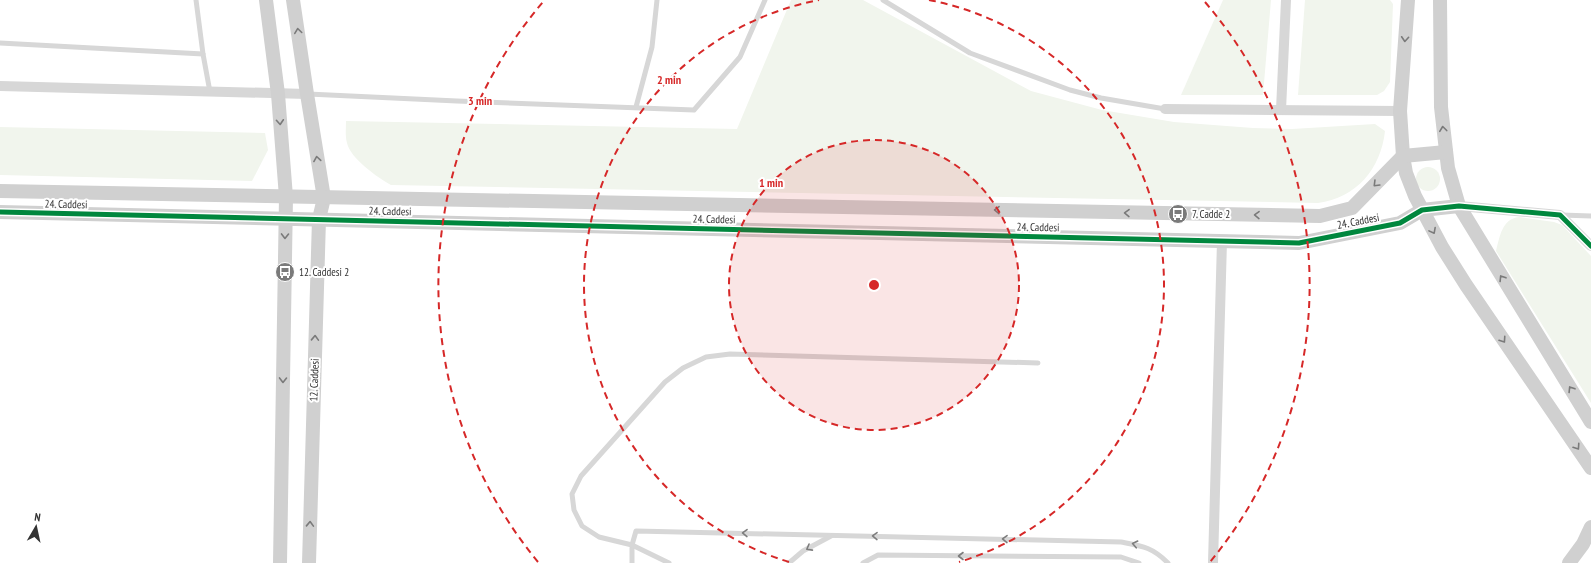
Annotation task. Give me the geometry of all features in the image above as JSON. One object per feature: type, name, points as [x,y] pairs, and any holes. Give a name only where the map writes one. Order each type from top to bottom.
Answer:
[{"type":"street","points":[[266,0],[278,94],[286,197],[280,563]]},
{"type":"street","points":[[294,0],[307,94],[324,198]]},
{"type":"street","points":[[1281,110],[1286,0]]},
{"type":"street","points":[[1408,0],[1400,111],[1403,156],[1406,173],[1415,196],[1442,247],[1466,285],[1591,468]]},
{"type":"street","points":[[1440,0],[1441,107],[1448,168],[1459,206],[1591,422]]},
{"type":"street","points":[[0,86],[307,94]]},
{"type":"street","points":[[1165,109],[1400,111]]},
{"type":"street","points":[[1403,156],[1446,152]]},
{"type":"street","name":"24. Caddesi","points":[[0,191],[1320,216],[1352,208],[1403,156]]},
{"type":"street","name":"12. Caddesi","points":[[309,563],[319,219],[324,198]]},
{"type":"street","points":[[1422,210],[1459,206],[1560,215],[1591,246]]},
{"type":"street","name":"24. Caddesi","points":[[0,212],[1299,243],[1400,223],[1422,210]]},
{"type":"street","points":[[1213,563],[1222,241]]},
{"type":"street","points":[[1569,563],[1583,544],[1591,527]]},
{"type":"lane","points":[[196,0],[203,54],[210,92]]},
{"type":"lane","points":[[636,107],[652,47],[657,0]]},
{"type":"lane","points":[[307,94],[694,110],[740,57],[765,0]]},
{"type":"lane","points":[[882,0],[970,53],[1070,90],[1127,104],[1165,109]]},
{"type":"lane","points":[[0,43],[203,54]]},
{"type":"lane","points":[[1560,215],[1591,216]]},
{"type":"lane","points":[[669,563],[632,545],[599,538],[582,526],[574,510],[572,494],[581,476],[665,382],[683,368],[706,357],[730,354],[1038,363]]},
{"type":"lane","points":[[632,563],[632,545],[636,531],[1121,542],[1147,547],[1161,556],[1168,563]]},
{"type":"lane","points":[[789,563],[804,551],[832,535]]},
{"type":"lane","points":[[863,563],[878,555],[1121,557],[1139,563]]},
{"type":"shaded area","points":[[791,0],[863,0],[1031,91],[1102,110],[1174,122],[1253,128],[1292,129],[1375,124],[1385,131],[1383,145],[1372,169],[1355,188],[1332,200],[1318,203],[391,185],[372,173],[359,161],[349,149],[347,143],[346,121],[737,129]]},
{"type":"shaded area","points":[[1223,0],[1271,0],[1263,95],[1181,95]]},
{"type":"shaded area","points":[[1305,0],[1390,0],[1393,4],[1390,82],[1384,91],[1377,95],[1298,95]]},
{"type":"shaded area","points":[[0,127],[265,133],[268,150],[252,181],[0,175]]},
{"type":"shaded area","points":[[1428,167],[1436,171],[1440,179],[1436,187],[1428,191],[1420,187],[1416,179],[1420,171]]},
{"type":"shaded area","points":[[1519,217],[1554,222],[1562,225],[1591,256],[1591,403],[1496,251],[1505,225],[1513,218]]},
{"type":"cycle path","points":[[0,212],[1299,243],[1400,223],[1422,210],[1459,206],[1560,215],[1591,246]]},
{"type":"place","name":"7. Cadde 2","points":[[1178,214]]},
{"type":"place","name":"12. Caddesi 2","points":[[285,272]]}]
